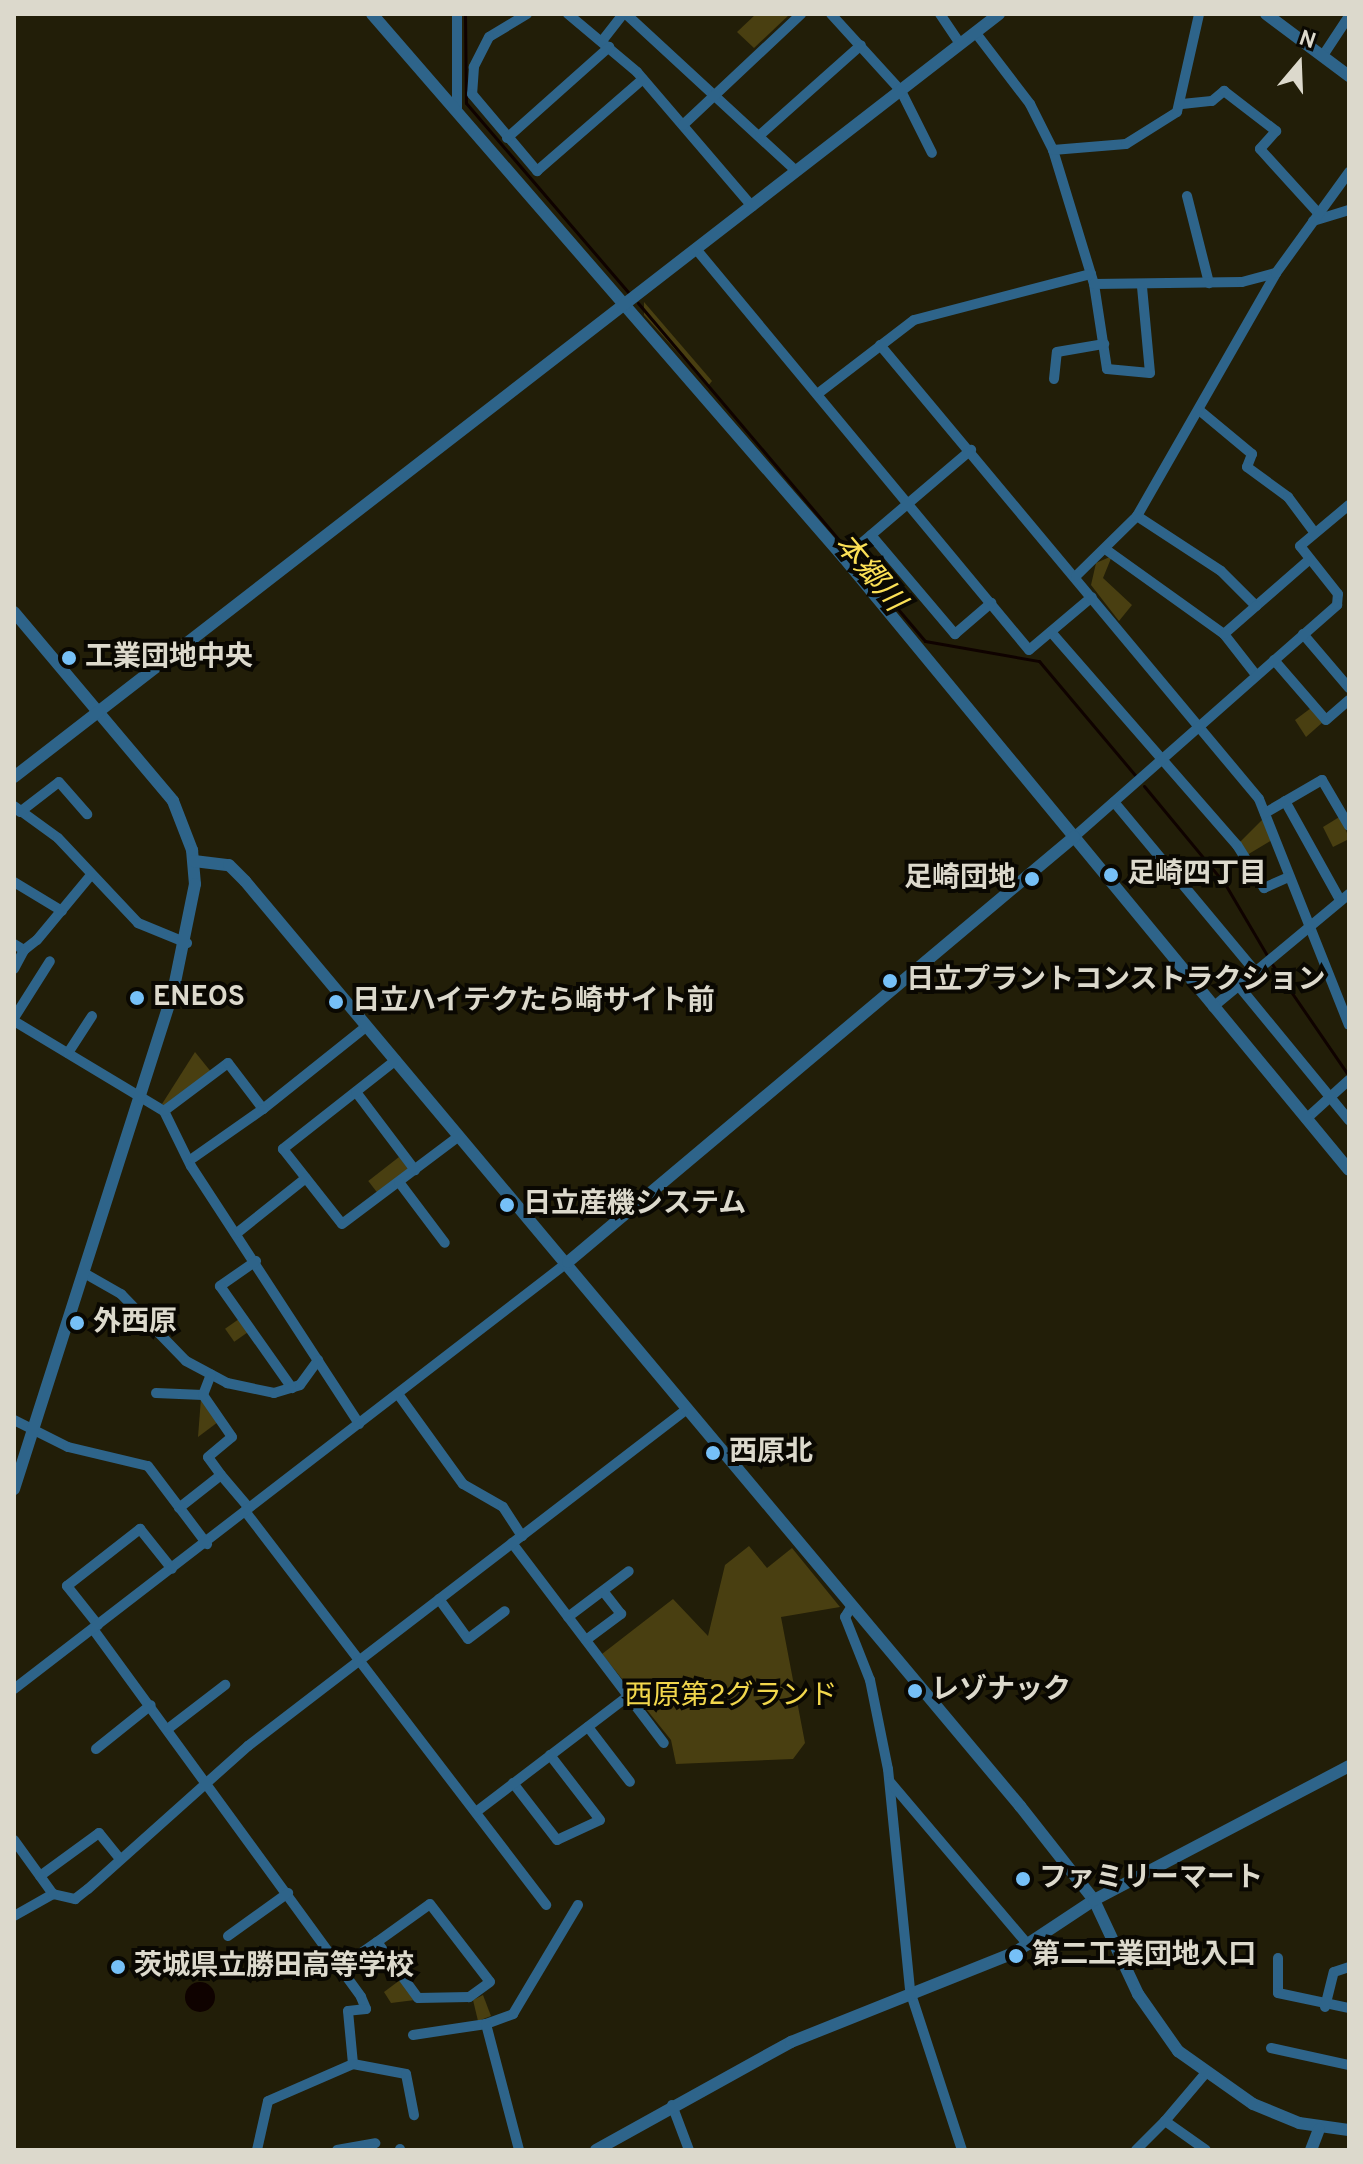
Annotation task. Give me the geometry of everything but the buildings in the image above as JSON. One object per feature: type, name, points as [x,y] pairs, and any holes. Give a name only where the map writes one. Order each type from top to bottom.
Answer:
[{"type":"street","points":[[372,14],[626,303],[844,558],[1349,1170]]},
{"type":"street","points":[[457,14],[457,111]]},
{"type":"street","points":[[527,14],[489,37],[474,67],[472,94],[537,171],[643,79]]},
{"type":"street","points":[[568,14],[643,79],[752,206]]},
{"type":"street","points":[[507,138],[605,44],[625,14],[716,92],[796,171]]},
{"type":"street","points":[[683,125],[801,14]]},
{"type":"street","points":[[831,14],[901,91],[932,153]]},
{"type":"street","points":[[940,14],[960,44]]},
{"type":"street","points":[[14,777],[102,712],[999,14]]},
{"type":"street","points":[[1182,104],[1183,67],[1199,14]]},
{"type":"street","points":[[1266,14],[1324,54],[1349,76]]},
{"type":"street","points":[[1324,54],[1349,16]]},
{"type":"street","points":[[975,32],[1030,104],[1053,150],[1093,279],[1107,369],[1150,373],[1142,287]]},
{"type":"street","points":[[760,135],[861,45]]},
{"type":"street","points":[[1053,150],[1126,144],[1164,123],[1182,104],[1212,101],[1224,91],[1276,131],[1260,149],[1316,217]]},
{"type":"street","points":[[457,97],[472,94]]},
{"type":"street","points":[[1076,576],[1108,551],[1137,516],[1276,273],[1349,172]]},
{"type":"street","points":[[1187,196],[1209,283]]},
{"type":"street","points":[[1316,217],[1349,210]]},
{"type":"street","points":[[696,249],[820,392],[1029,650],[1092,597]]},
{"type":"street","points":[[820,392],[914,320],[958,304],[1004,302],[1093,279],[1142,287],[1209,283],[1276,273]]},
{"type":"street","points":[[1054,379],[1057,352],[1104,344]]},
{"type":"street","points":[[880,345],[1201,727],[1265,813],[1307,926],[1348,1023]]},
{"type":"street","points":[[1199,410],[1252,454],[1247,467],[1288,497],[1314,532]]},
{"type":"street","points":[[844,558],[971,450]]},
{"type":"street","points":[[14,1689],[207,1544],[568,1262],[1201,727],[1337,605],[1338,594],[1300,546],[1349,505]]},
{"type":"street","points":[[1137,516],[1221,571],[1256,606]]},
{"type":"street","points":[[871,535],[955,634],[991,603]]},
{"type":"street","points":[[1108,551],[1224,634],[1256,675]]},
{"type":"street","points":[[1224,634],[1309,560]]},
{"type":"street","points":[[14,612],[102,712],[173,801],[194,861],[187,943],[14,1489]]},
{"type":"street","points":[[1051,632],[1237,845],[1264,888],[1289,877]]},
{"type":"street","points":[[1303,634],[1349,688]]},
{"type":"street","points":[[1274,660],[1326,720],[1349,700]]},
{"type":"street","points":[[1265,813],[1322,780],[1349,826]]},
{"type":"street","points":[[87,814],[59,782],[17,811],[91,875],[138,923],[187,943]]},
{"type":"street","points":[[1213,1007],[1345,897],[1285,801]]},
{"type":"street","points":[[1114,802],[1259,968]]},
{"type":"street","points":[[194,861],[236,870],[568,1262],[1094,1900],[1145,2005],[1204,2075],[1274,2114],[1319,2129],[1349,2130]]},
{"type":"street","points":[[14,969],[19,947],[62,911],[91,875]]},
{"type":"street","points":[[14,882],[62,911]]},
{"type":"street","points":[[50,961],[14,1019],[164,1111],[193,1158]]},
{"type":"street","points":[[1238,985],[1349,1120]]},
{"type":"street","points":[[68,1053],[92,1016]]},
{"type":"street","points":[[359,1424],[256,1261],[191,1166],[193,1158],[263,1109],[367,1026]]},
{"type":"street","points":[[396,1060],[283,1149],[342,1224],[459,1136]]},
{"type":"street","points":[[164,1111],[228,1063],[263,1109]]},
{"type":"street","points":[[1306,1119],[1349,1080]]},
{"type":"street","points":[[356,1092],[415,1170]]},
{"type":"street","points":[[237,1233],[306,1178]]},
{"type":"street","points":[[399,1182],[445,1243]]},
{"type":"street","points":[[256,1261],[220,1286],[292,1388]]},
{"type":"street","points":[[84,1273],[121,1294],[186,1361],[241,1387],[292,1388],[318,1360]]},
{"type":"street","points":[[203,1395],[211,1374]]},
{"type":"street","points":[[156,1393],[203,1395]]},
{"type":"street","points":[[398,1394],[463,1484],[503,1507],[522,1536]]},
{"type":"street","points":[[203,1395],[232,1437],[208,1457],[358,1662],[546,1905]]},
{"type":"street","points":[[14,1840],[53,1894],[75,1899],[208,1778],[687,1409]]},
{"type":"street","points":[[14,1420],[68,1447],[148,1466],[207,1544]]},
{"type":"street","points":[[179,1508],[221,1475]]},
{"type":"street","points":[[172,1569],[140,1529],[67,1586],[341,1967],[366,2009],[348,2011],[353,2064]]},
{"type":"street","points":[[512,1543],[664,1743]]},
{"type":"street","points":[[568,1617],[629,1571]]},
{"type":"street","points":[[586,1640],[621,1614],[603,1591]]},
{"type":"street","points":[[439,1599],[468,1639],[505,1611]]},
{"type":"street","points":[[852,1606],[845,1617],[870,1680],[890,1781],[910,1991],[962,2150]]},
{"type":"street","points":[[169,1728],[225,1685]]},
{"type":"street","points":[[476,1812],[628,1696]]},
{"type":"street","points":[[96,1749],[151,1705]]},
{"type":"street","points":[[588,1727],[630,1782]]},
{"type":"street","points":[[513,1783],[557,1840],[600,1820],[550,1755]]},
{"type":"street","points":[[596,2150],[672,2105],[791,2042],[1028,1945],[1094,1900],[1349,1766]]},
{"type":"street","points":[[890,1781],[1028,1945]]},
{"type":"street","points":[[40,1876],[99,1833],[120,1859]]},
{"type":"street","points":[[228,1936],[288,1893]]},
{"type":"street","points":[[14,1916],[53,1894]]},
{"type":"street","points":[[341,1967],[430,1904],[490,1982],[469,1997],[418,1998],[377,1942]]},
{"type":"street","points":[[413,2035],[486,2024],[513,2014],[578,1905]]},
{"type":"street","points":[[1278,1958],[1278,1993],[1325,2007],[1349,2008]]},
{"type":"street","points":[[1325,2007],[1334,1972],[1349,1967]]},
{"type":"street","points":[[486,2024],[519,2150]]},
{"type":"street","points":[[1271,2048],[1349,2065]]},
{"type":"street","points":[[257,2150],[268,2101],[353,2064],[406,2074],[414,2115]]},
{"type":"street","points":[[1136,2150],[1204,2075]]},
{"type":"street","points":[[672,2105],[689,2150]]},
{"type":"street","points":[[1165,2121],[1203,2149]]},
{"type":"street","points":[[1311,2150],[1319,2129]]},
{"type":"street","points":[[337,2150],[375,2143]]},
{"type":"green space","points":[[756,14],[790,14],[754,48],[737,32]]},
{"type":"green space","points":[[644,302],[712,381],[708,386],[644,315]]},
{"type":"green space","points":[[1112,556],[1103,578],[1132,605],[1119,621],[1091,585],[1096,563]]},
{"type":"green space","points":[[1311,708],[1323,722],[1306,737],[1295,720]]},
{"type":"green space","points":[[1341,816],[1349,839],[1333,847],[1323,827]]},
{"type":"green space","points":[[1264,818],[1272,840],[1247,855],[1237,845]]},
{"type":"green space","points":[[195,1052],[212,1073],[167,1107],[162,1104]]},
{"type":"green space","points":[[399,1157],[410,1171],[379,1195],[368,1181]]},
{"type":"green space","points":[[239,1319],[248,1332],[234,1342],[225,1329]]},
{"type":"green space","points":[[201,1398],[218,1422],[198,1437]]},
{"type":"green space","name":"西原第2グランド","points":[[749,1546],[767,1568],[792,1548],[840,1607],[781,1617],[805,1743],[793,1759],[676,1764],[671,1740],[602,1654],[673,1599],[708,1636],[725,1565]]},
{"type":"green space","points":[[400,1980],[415,2000],[391,2003],[384,1992]]},
{"type":"green space","points":[[483,1995],[491,2016],[478,2021],[473,2000]]},
{"type":"shaded area","points":[[200,1982],[206,1983],[214,1991],[214,2003],[206,2011],[200,2012],[194,2011],[186,2003],[185,1997],[186,1991],[194,1983]]},
{"type":"waterway","name":"本郷川","points":[[465,14],[466,103],[628,292]]},
{"type":"waterway","name":"本郷川","points":[[638,303],[848,551]]},
{"type":"waterway","name":"本郷川","points":[[853,556],[925,641],[1039,661],[1135,775]]},
{"type":"waterway","name":"本郷川","points":[[1144,786],[1225,884],[1268,957]]},
{"type":"waterway","name":"本郷川","points":[[1272,964],[1347,1073]]},
{"type":"place","name":"工業団地中央","points":[[69,658]]},
{"type":"place","name":"足崎四丁目","points":[[1111,875]]},
{"type":"place","name":"足崎団地","points":[[1032,879]]},
{"type":"place","name":"日立プラントコンストラクション","points":[[890,981]]},
{"type":"place","name":"ENEOS","points":[[137,998]]},
{"type":"place","name":"日立ハイテクたら崎サイト前","points":[[336,1002]]},
{"type":"place","name":"日立産機システム","points":[[507,1205]]},
{"type":"place","name":"外西原","points":[[77,1323]]},
{"type":"place","name":"西原北","points":[[713,1453]]},
{"type":"place","name":"レゾナック","points":[[915,1691]]},
{"type":"place","name":"ファミリーマート","points":[[1023,1879]]},
{"type":"place","name":"第二工業団地入口","points":[[1016,1956]]},
{"type":"place","name":"茨城県立勝田高等学校","points":[[118,1967]]}]
